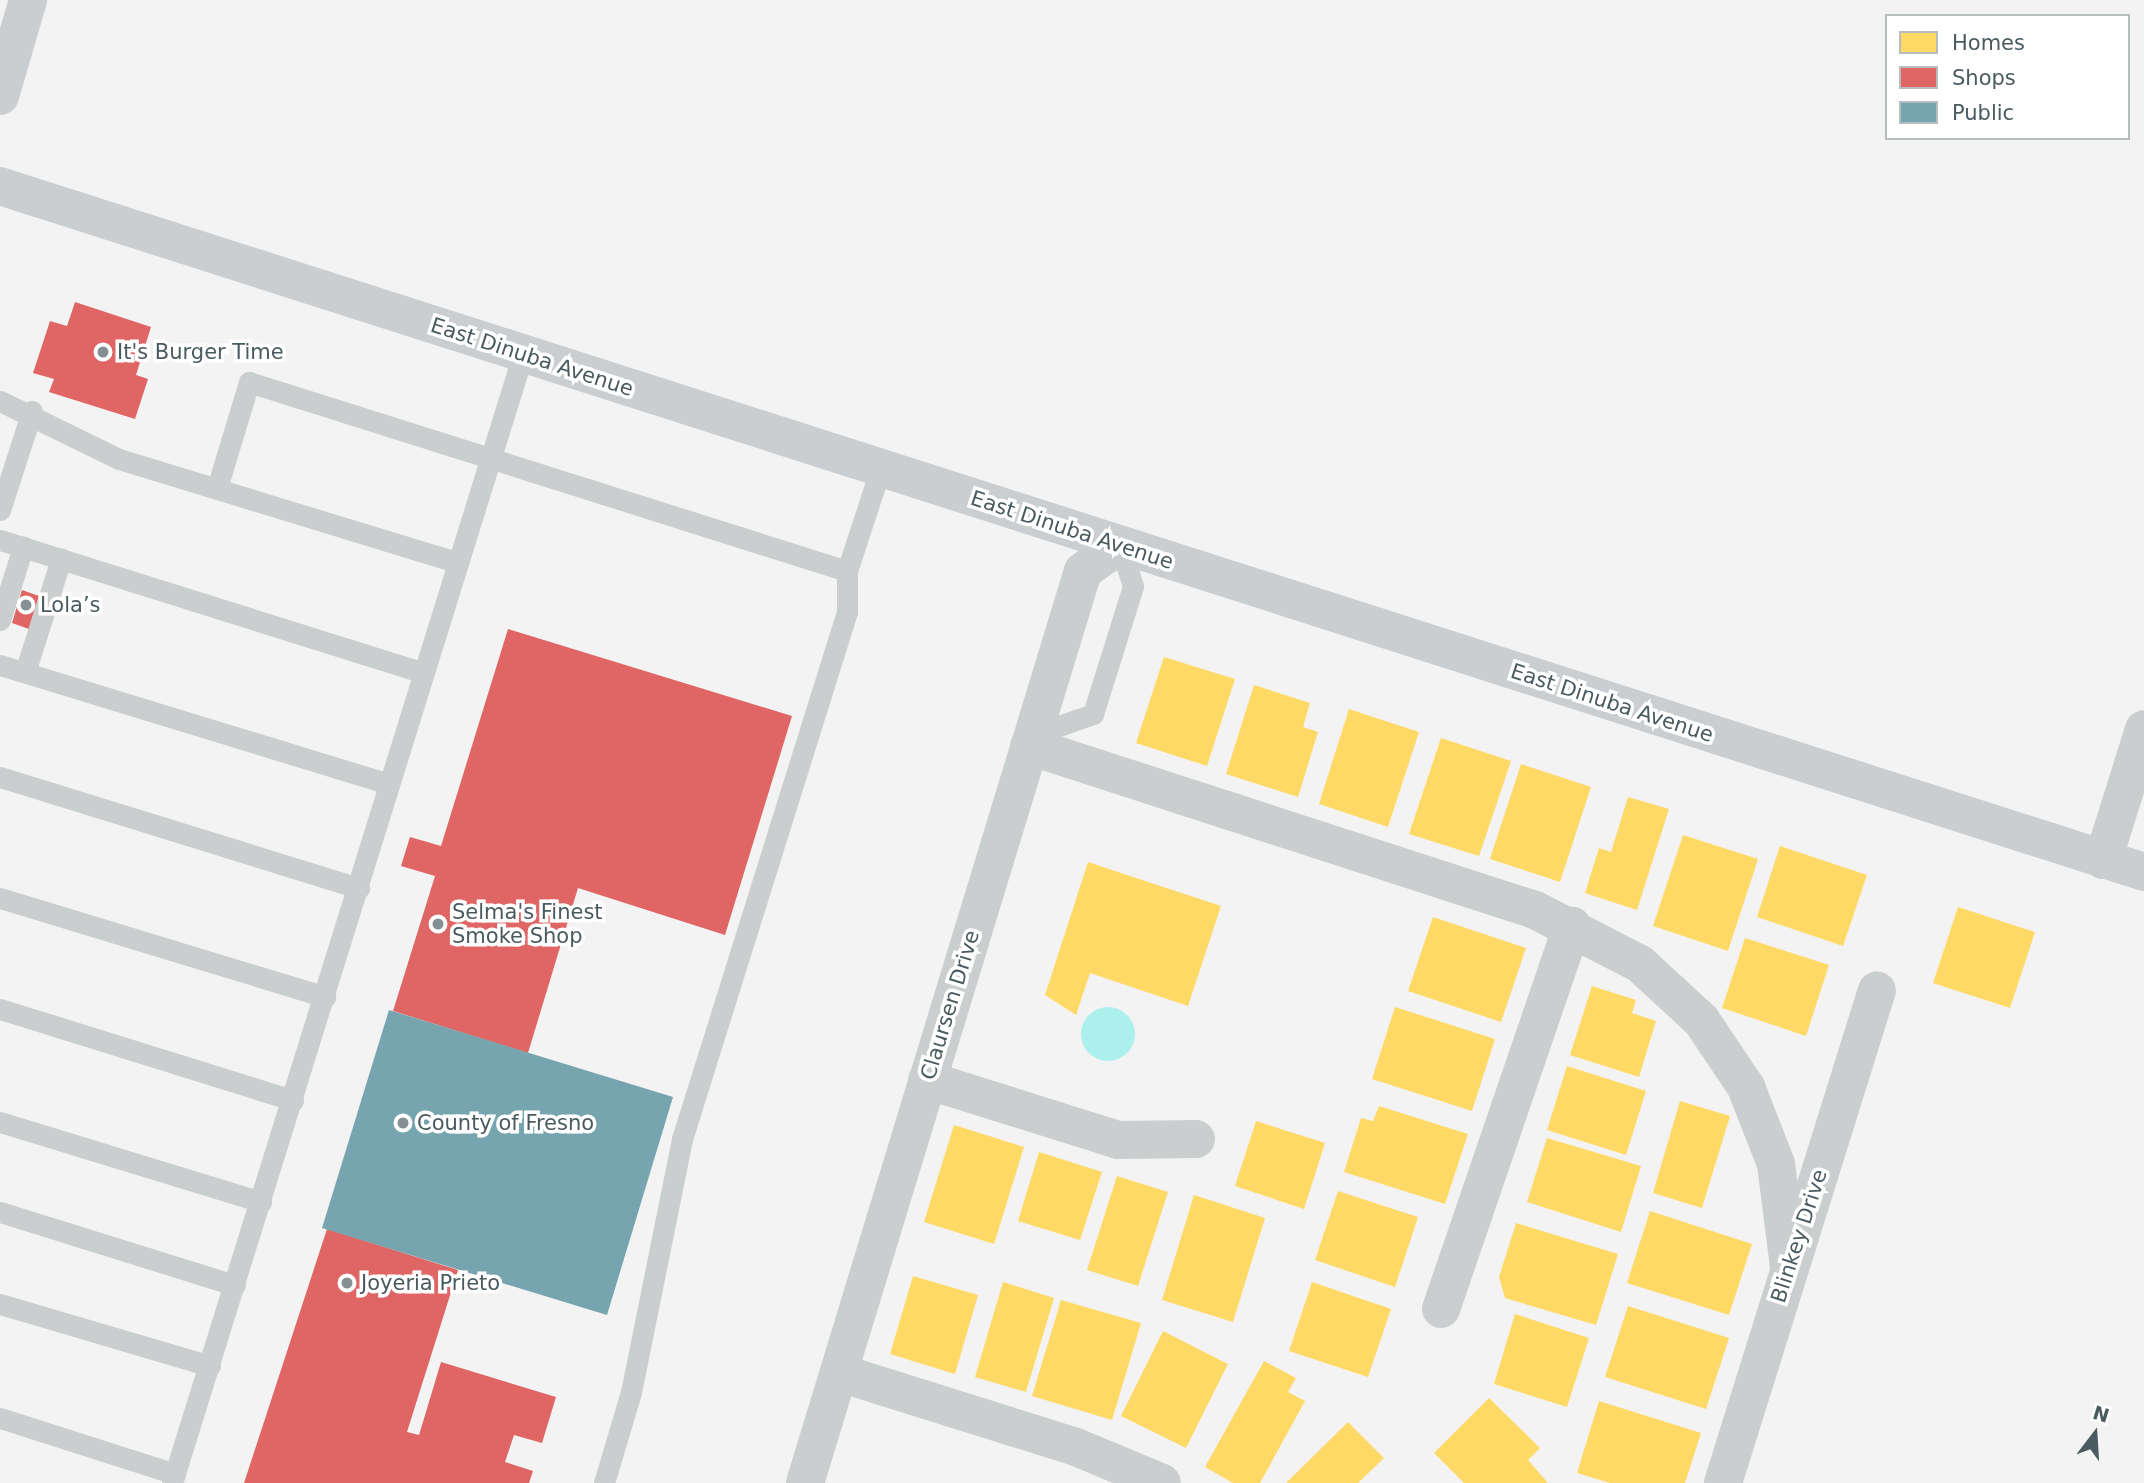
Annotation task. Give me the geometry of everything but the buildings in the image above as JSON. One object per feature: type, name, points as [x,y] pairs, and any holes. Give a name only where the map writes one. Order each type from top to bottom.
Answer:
[{"type":"street","points":[[0,96],[29,0]]},
{"type":"street","name":"East Dinuba Avenue","points":[[0,186],[880,470],[2144,872]]},
{"type":"street","name":"Claursen Drive","points":[[805,1483],[1083,571],[1120,545]]},
{"type":"street","points":[[2103,860],[2144,729]]},
{"type":"street","points":[[1031,741],[1572,926],[1665,984],[1725,1052],[1746,1087],[1776,1164],[1789,1267]]},
{"type":"street","points":[[1441,1309],[1572,926]]},
{"type":"street","name":"Blinkey Drive","points":[[1723,1483],[1877,990]]},
{"type":"street","points":[[927,1080],[1118,1140],[1196,1139]]},
{"type":"street","points":[[840,1374],[1076,1447],[1162,1483]]},
{"type":"lane","points":[[0,1418],[174,1478],[359,888],[456,562],[523,354]]},
{"type":"lane","points":[[217,488],[250,382],[847,571]]},
{"type":"lane","points":[[0,401],[32,411],[119,459],[456,562]]},
{"type":"lane","points":[[0,510],[32,411]]},
{"type":"lane","points":[[604,1483],[631,1392],[682,1139],[847,612],[847,571],[880,470]]},
{"type":"lane","points":[[0,540],[422,672]]},
{"type":"lane","points":[[1031,741],[1093,714],[1133,586],[1120,545]]},
{"type":"lane","points":[[0,620],[23,547]]},
{"type":"lane","points":[[25,672],[61,559]]},
{"type":"lane","points":[[0,665],[389,784]]},
{"type":"lane","points":[[0,778],[359,888]]},
{"type":"lane","points":[[0,898],[325,997]]},
{"type":"lane","points":[[0,1009],[293,1100]]},
{"type":"lane","points":[[0,1122],[261,1202]]},
{"type":"lane","points":[[0,1212],[235,1285]]},
{"type":"lane","points":[[0,1304],[210,1366]]},
{"type":"water","points":[[1108,1007],[1127,1015],[1135,1034],[1127,1053],[1108,1061],[1089,1053],[1081,1034],[1089,1015]]},
{"type":"place","name":"It's Burger Time","points":[[103,352]]},
{"type":"place","name":"Lola’s","points":[[26,605]]},
{"type":"place","name":"Selma's Finest Smoke Shop","points":[[438,924]]},
{"type":"place","name":"County of Fresno","points":[[403,1123]]},
{"type":"place","name":"Joyeria Prieto","points":[[347,1283]]}]
